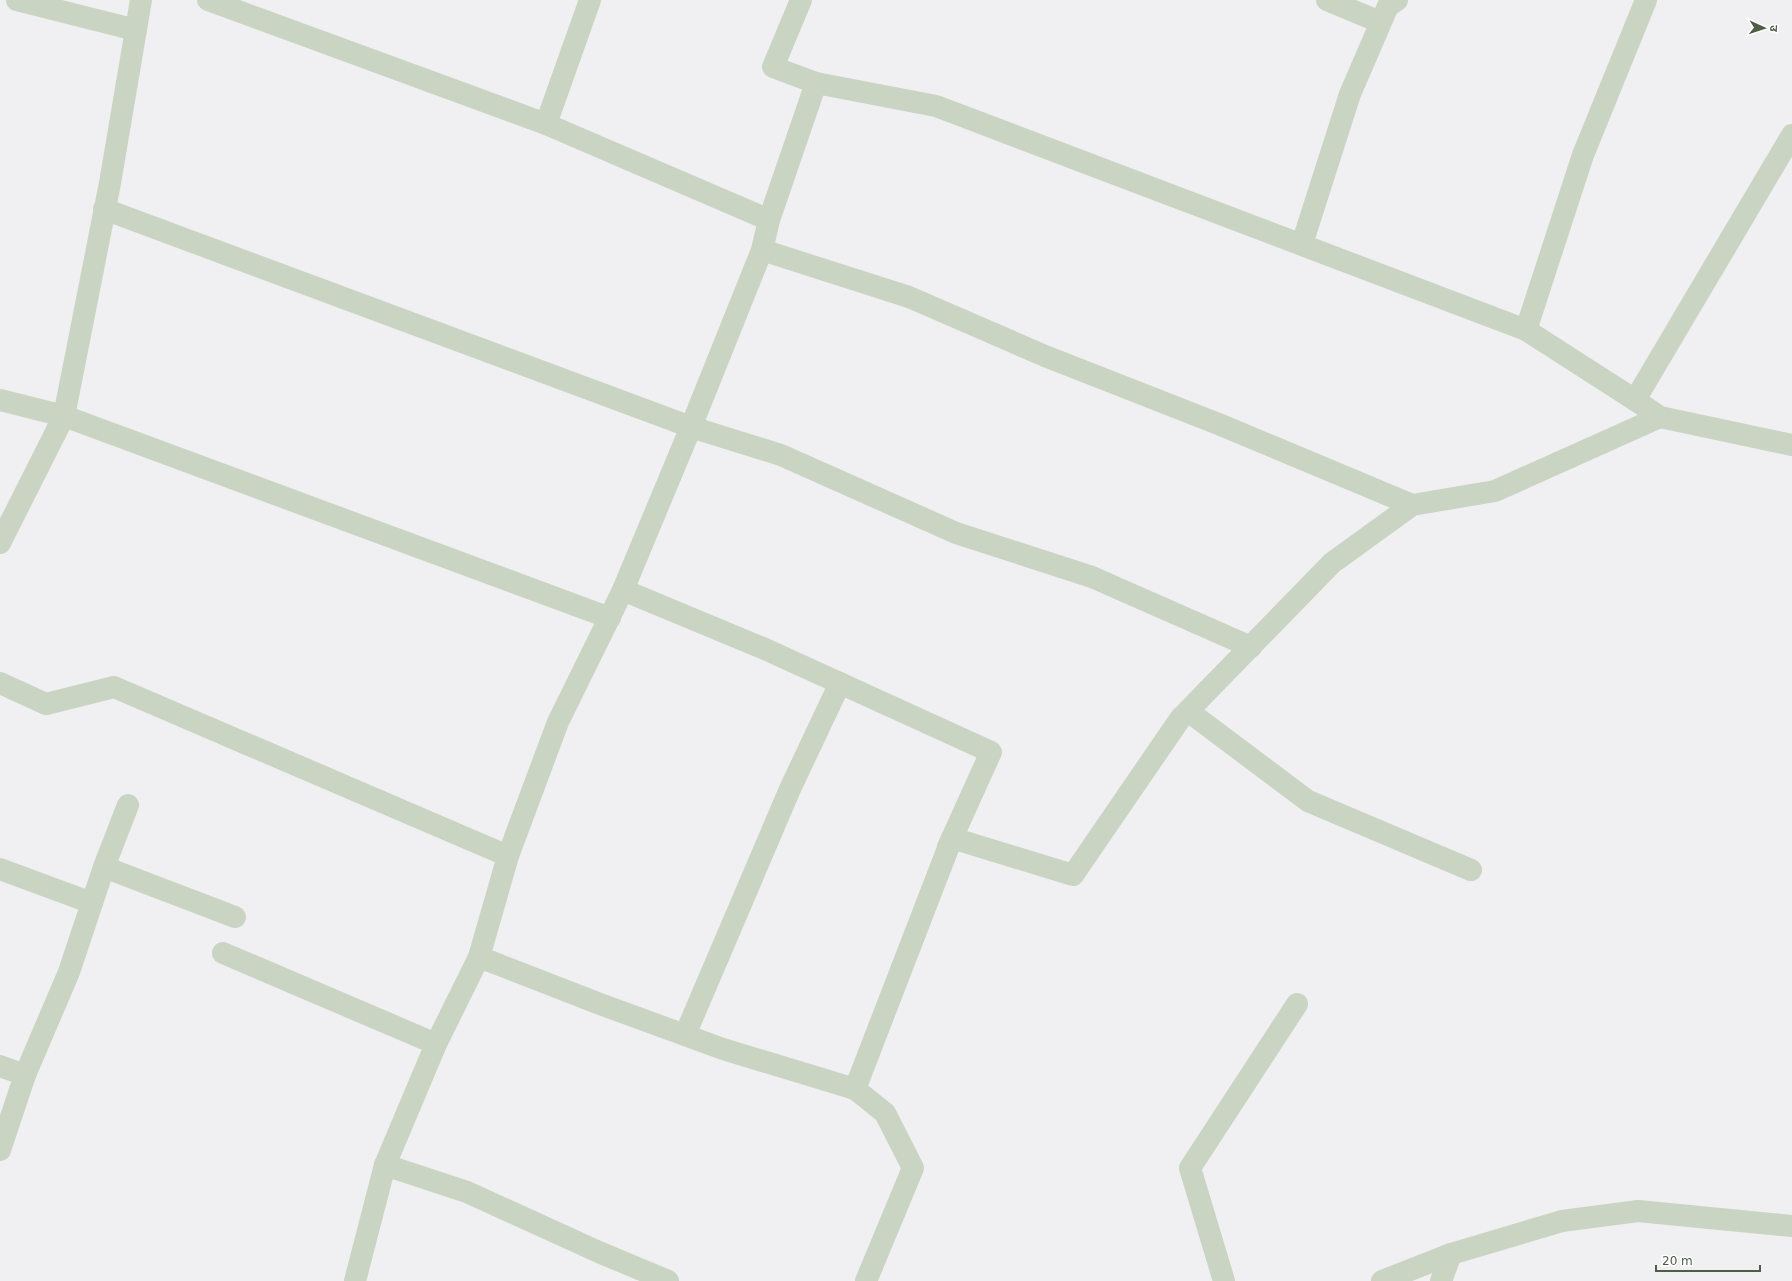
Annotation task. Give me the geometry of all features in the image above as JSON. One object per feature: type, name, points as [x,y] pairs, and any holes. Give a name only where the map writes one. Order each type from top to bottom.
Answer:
[{"type":"street","points":[[17,0],[136,30]]},
{"type":"street","points":[[0,543],[64,416],[104,209],[140,0]]},
{"type":"street","points":[[208,0],[546,124],[769,220]]},
{"type":"street","points":[[546,124],[590,0]]},
{"type":"street","points":[[801,0],[773,67],[816,83],[936,106],[1526,330],[1660,417],[1792,445]]},
{"type":"street","points":[[1327,0],[1380,22]]},
{"type":"street","points":[[1302,244],[1350,94],[1380,22],[1388,6],[1397,0]]},
{"type":"street","points":[[1526,330],[1583,155],[1646,0]]},
{"type":"street","points":[[356,1281],[385,1165],[436,1044],[479,957],[508,856],[558,722],[623,590],[691,427],[762,250],[769,220],[816,83]]},
{"type":"street","points":[[1635,400],[1792,135]]},
{"type":"street","points":[[104,209],[691,427],[781,455],[956,533],[1092,577],[1250,647]]},
{"type":"street","points":[[762,250],[909,297],[1045,356],[1221,426],[1412,505]]},
{"type":"street","points":[[0,400],[64,416],[610,618]]},
{"type":"street","points":[[948,846],[952,838],[1073,875],[1180,719],[1332,563],[1412,505],[1495,491],[1660,417]]},
{"type":"street","points":[[623,590],[765,649],[991,752],[948,846],[855,1089]]},
{"type":"street","points":[[685,1035],[790,789],[840,683]]},
{"type":"street","points":[[0,684],[46,704],[114,687],[508,856]]},
{"type":"street","points":[[1188,711],[1308,801],[1471,870]]},
{"type":"street","points":[[0,1150],[25,1075],[69,972],[104,867],[128,805]]},
{"type":"street","points":[[104,867],[235,917]]},
{"type":"street","points":[[0,869],[92,903]]},
{"type":"street","points":[[223,953],[436,1044]]},
{"type":"street","points":[[479,957],[600,1004],[723,1049],[855,1089],[885,1113],[913,1168],[866,1281]]},
{"type":"street","points":[[1224,1281],[1190,1168],[1297,1004]]},
{"type":"street","points":[[0,1066],[25,1075]]},
{"type":"street","points":[[385,1165],[467,1192],[601,1253],[668,1281]]},
{"type":"street","points":[[1382,1281],[1451,1254],[1562,1221],[1638,1211],[1792,1226]]},
{"type":"street","points":[[1441,1281],[1451,1254]]}]
